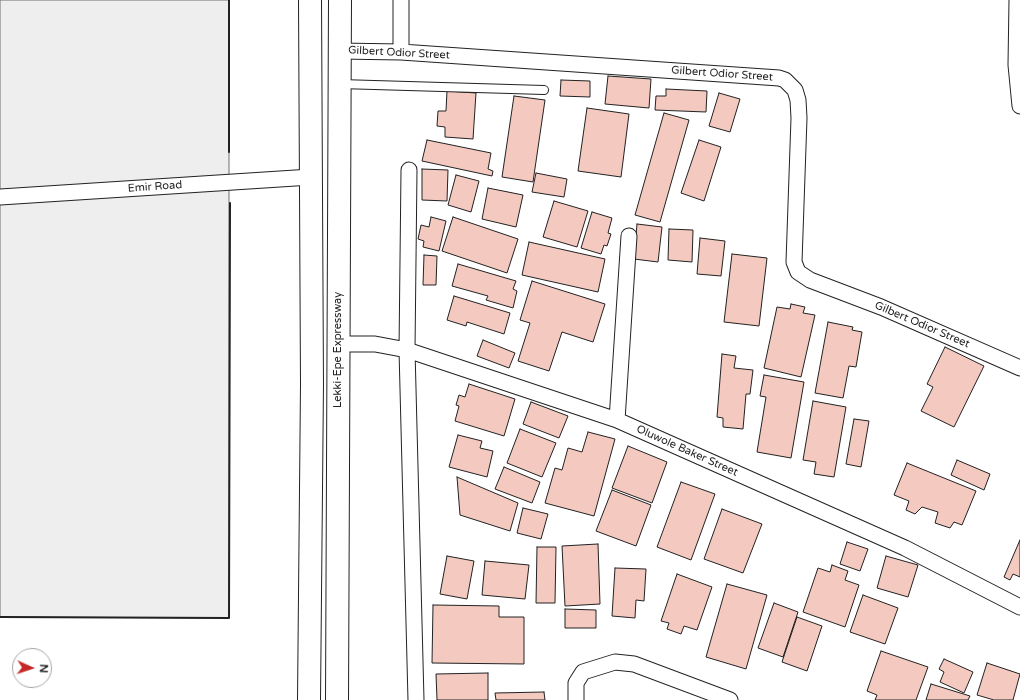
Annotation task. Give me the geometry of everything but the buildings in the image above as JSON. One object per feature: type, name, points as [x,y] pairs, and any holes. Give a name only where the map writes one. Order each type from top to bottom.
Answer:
[{"type":"highway","points":[[310,0],[310,700]]},
{"type":"highway","name":"Lekki-Epe Expressway","points":[[338,700],[340,0]]},
{"type":"street","points":[[401,0],[401,52]]},
{"type":"street","points":[[1017,0],[1020,106]]},
{"type":"street","name":"Gilbert Odior Street","points":[[340,51],[401,52],[779,78],[785,80],[794,90],[798,100],[799,118],[794,262],[798,272],[810,280],[881,307],[1020,368]]},
{"type":"street","points":[[408,170],[407,350],[416,700]]},
{"type":"street","name":"Emir Road","points":[[0,197],[311,177]]},
{"type":"street","points":[[617,420],[629,236]]},
{"type":"street","name":"Oluwole Baker Street","points":[[338,344],[375,344],[407,350],[617,420],[905,548],[1020,607]]},
{"type":"street","points":[[576,700],[576,683],[583,672],[615,662],[634,664],[730,700]]},
{"type":"lane","points":[[339,84],[544,90]]},
{"type":"shaded area","points":[[0,0],[229,0],[229,618],[0,617]]},
{"type":"wall","points":[[229,0],[229,152]]},
{"type":"wall","points":[[0,617],[229,618],[230,203]]}]
